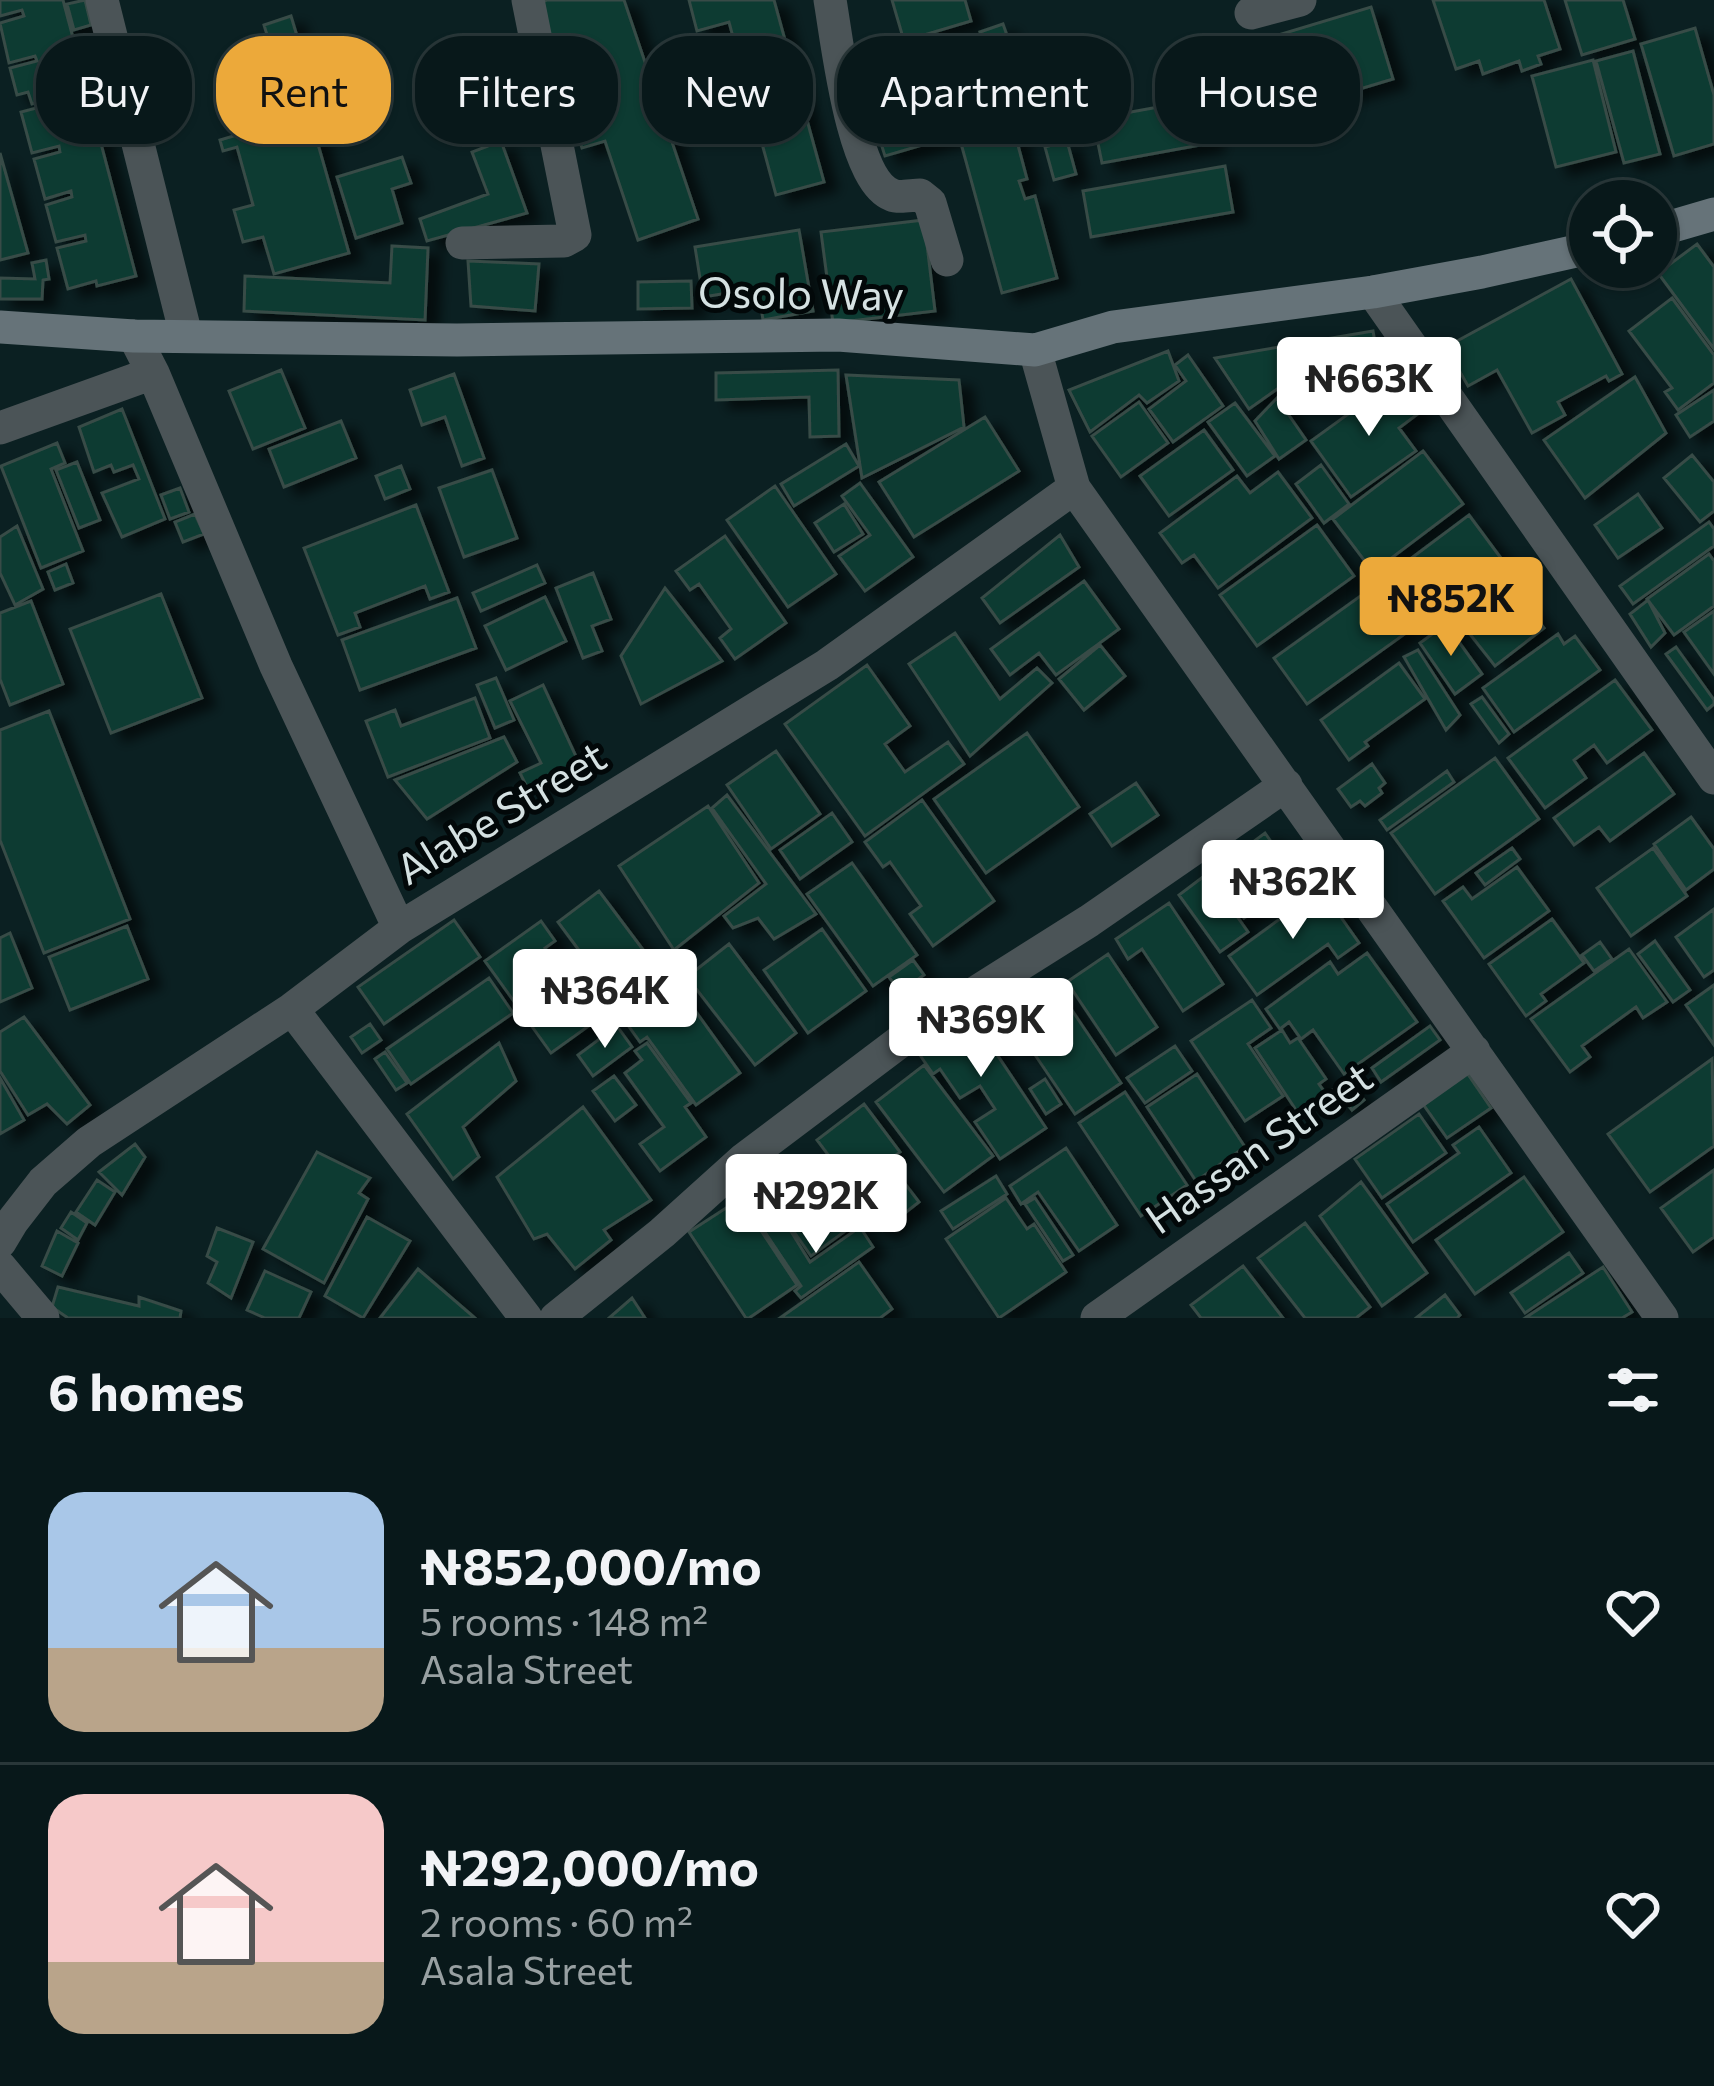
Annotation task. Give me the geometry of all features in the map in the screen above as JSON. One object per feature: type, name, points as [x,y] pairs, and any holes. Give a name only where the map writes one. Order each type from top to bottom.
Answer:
[{"type":"main road","points":[[1677,225],[1714,214]]},
{"type":"main road","name":"Osolo Way","points":[[0,327],[134,337],[457,340],[838,335],[1036,350],[1113,327],[1373,292],[1569,253]]},
{"type":"street","points":[[102,0],[186,335]]},
{"type":"street","points":[[462,243],[564,242],[575,235],[528,0]]},
{"type":"street","points":[[830,0],[855,139],[877,184],[893,196],[920,195],[930,203],[947,260]]},
{"type":"street","points":[[1251,13],[1300,0]]},
{"type":"street","points":[[1373,292],[1714,778]]},
{"type":"street","points":[[134,337],[276,666],[399,928]]},
{"type":"street","points":[[1036,350],[1074,488],[1662,1318]]},
{"type":"street","points":[[0,428],[153,373]]},
{"type":"street","name":"Alabe Street","points":[[0,1242],[43,1182],[89,1142],[292,1009],[399,928],[826,665],[1074,488]]},
{"type":"street","points":[[556,1318],[742,1160],[891,1047],[1089,921],[1286,785]]},
{"type":"street","points":[[292,1009],[526,1318]]},
{"type":"street","name":"Hassan Street","points":[[1096,1318],[1474,1051]]},
{"type":"street","points":[[0,1267],[43,1318]]},
{"type":"building","points":[[0,0],[63,0],[73,36],[36,36],[36,58],[9,63],[0,23],[24,16],[22,10],[0,16]]},
{"type":"building","points":[[85,0],[91,25],[74,30],[67,4]]},
{"type":"building","points":[[624,0],[642,53],[642,144],[673,144],[698,219],[638,240],[606,144],[618,144],[618,36],[549,36],[538,3]]},
{"type":"building","points":[[689,0],[774,0],[784,36],[733,36],[729,22],[697,31]]},
{"type":"building","points":[[892,0],[965,0],[971,21],[921,36],[903,36]]},
{"type":"building","points":[[1433,0],[1544,0],[1560,49],[1538,56],[1541,64],[1522,71],[1519,61],[1483,74],[1479,61],[1456,69]]},
{"type":"building","points":[[1565,0],[1623,0],[1635,39],[1582,55]]},
{"type":"building","points":[[1371,7],[1393,79],[1360,89],[1360,36],[1275,36]]},
{"type":"building","points":[[291,16],[297,36],[267,36],[264,25]]},
{"type":"building","points":[[1003,24],[1007,36],[981,36],[980,32]]},
{"type":"building","points":[[1695,28],[1714,95],[1714,144],[1674,156],[1641,44]]},
{"type":"building","points":[[1633,51],[1660,154],[1624,163],[1596,61]]},
{"type":"building","points":[[1593,60],[1616,152],[1556,167],[1532,76]]},
{"type":"building","points":[[36,61],[36,103],[32,104],[28,92],[17,95],[10,68]]},
{"type":"building","points":[[36,108],[36,144],[101,144],[136,276],[68,289],[57,248],[86,241],[85,235],[56,242],[46,205],[72,197],[71,191],[45,199],[34,159],[60,152],[59,146],[32,153],[21,112]]},
{"type":"building","points":[[1155,108],[1155,144],[1206,144],[1102,163],[1098,144],[1131,144],[1131,112]]},
{"type":"building","points":[[813,142],[824,182],[776,195],[762,144]]},
{"type":"building","points":[[221,144],[318,144],[349,253],[274,274],[263,237],[243,242],[234,210],[253,205],[237,147],[223,151]]},
{"type":"building","points":[[502,144],[527,213],[427,241],[420,219],[488,194],[472,152]]},
{"type":"building","points":[[881,144],[926,144],[885,156]]},
{"type":"building","points":[[961,144],[1018,144],[1027,179],[1019,181],[1025,199],[1035,196],[1057,278],[1002,293]]},
{"type":"building","points":[[1068,144],[1076,174],[1054,180],[1045,147]]},
{"type":"building","points":[[0,153],[28,253],[0,260]]},
{"type":"building","points":[[402,157],[411,183],[392,189],[402,223],[356,238],[337,177]]},
{"type":"building","points":[[1225,166],[1233,212],[1091,237],[1083,191]]},
{"type":"building","points":[[924,220],[935,311],[833,323],[821,232]]},
{"type":"building","points":[[799,230],[813,311],[763,320],[758,288],[703,297],[695,247]]},
{"type":"building","points":[[1697,244],[1714,267],[1714,349],[1669,288],[1677,288],[1677,259]]},
{"type":"building","points":[[392,246],[428,248],[425,320],[244,311],[245,276],[390,283]]},
{"type":"building","points":[[46,260],[49,279],[43,280],[42,299],[0,299],[0,278],[35,279],[32,263]]},
{"type":"building","points":[[468,261],[539,264],[535,311],[471,306]]},
{"type":"building","points":[[1569,280],[1569,288],[1576,288],[1622,374],[1609,381],[1606,376],[1558,402],[1565,415],[1532,433],[1497,370],[1468,386],[1446,347]]},
{"type":"building","points":[[691,281],[692,308],[638,309],[638,282]]},
{"type":"building","points":[[1672,298],[1714,355],[1714,383],[1678,410],[1665,392],[1672,388],[1629,331]]},
{"type":"building","points":[[1373,331],[1377,355],[1285,391],[1280,387],[1249,409],[1215,358]]},
{"type":"building","points":[[1168,351],[1179,381],[1147,403],[1139,395],[1090,432],[1069,390]]},
{"type":"building","points":[[1188,355],[1223,406],[1173,442],[1149,409],[1186,381],[1175,365]]},
{"type":"building","points":[[281,370],[305,428],[253,449],[229,391]]},
{"type":"building","points":[[838,370],[839,436],[810,437],[809,397],[716,400],[716,373]]},
{"type":"building","points":[[454,374],[484,458],[462,466],[445,417],[422,425],[410,390]]},
{"type":"building","points":[[846,375],[959,380],[964,427],[862,478]]},
{"type":"building","points":[[1635,377],[1666,433],[1585,498],[1544,440]]},
{"type":"building","points":[[1395,380],[1419,413],[1399,428],[1416,451],[1351,497],[1311,441]]},
{"type":"building","points":[[1714,390],[1714,421],[1690,437],[1676,415]]},
{"type":"building","points":[[1277,398],[1306,440],[1279,459],[1255,421]]},
{"type":"building","points":[[1139,402],[1168,443],[1121,477],[1092,436]]},
{"type":"building","points":[[1235,403],[1275,456],[1247,476],[1208,422]]},
{"type":"building","points":[[122,409],[165,519],[122,537],[102,493],[139,479],[133,465],[114,472],[111,465],[94,472],[79,427]]},
{"type":"building","points":[[985,417],[1019,471],[914,537],[879,482]]},
{"type":"building","points":[[341,421],[356,458],[284,487],[269,449]]},
{"type":"building","points":[[1204,430],[1233,470],[1169,516],[1140,476]]},
{"type":"building","points":[[57,443],[65,463],[51,469],[83,551],[41,568],[1,466]]},
{"type":"building","points":[[846,444],[859,466],[794,506],[781,484]]},
{"type":"building","points":[[1423,451],[1463,504],[1373,572],[1333,519]]},
{"type":"building","points":[[1692,455],[1714,482],[1714,511],[1700,522],[1664,478]]},
{"type":"building","points":[[77,462],[100,520],[79,528],[56,470]]},
{"type":"building","points":[[1321,465],[1349,504],[1324,523],[1296,484]]},
{"type":"building","points":[[401,466],[410,489],[385,499],[376,476]]},
{"type":"building","points":[[492,470],[517,538],[464,557],[439,488]]},
{"type":"building","points":[[1278,472],[1312,518],[1218,588],[1194,555],[1182,563],[1160,533],[1237,476],[1250,493]]},
{"type":"building","points":[[860,483],[913,557],[865,591],[839,556],[870,535],[842,496]]},
{"type":"building","points":[[775,486],[836,574],[788,607],[727,520]]},
{"type":"building","points":[[180,488],[189,512],[170,519],[161,495]]},
{"type":"building","points":[[1638,494],[1662,528],[1618,558],[1595,525]]},
{"type":"building","points":[[844,504],[863,534],[834,552],[815,523]]},
{"type":"building","points":[[416,505],[449,592],[430,599],[425,586],[355,613],[360,627],[338,635],[304,548]]},
{"type":"building","points":[[195,514],[204,534],[183,542],[175,522]]},
{"type":"building","points":[[1469,515],[1506,565],[1414,632],[1378,583]]},
{"type":"building","points":[[1709,522],[1714,546],[1633,604],[1620,586]]},
{"type":"building","points":[[1317,525],[1354,576],[1257,646],[1220,595]]},
{"type":"building","points":[[17,526],[43,589],[15,605],[0,573],[0,537]]},
{"type":"building","points":[[1060,535],[1079,567],[1000,623],[982,598]]},
{"type":"building","points":[[725,536],[786,623],[735,659],[720,638],[731,629],[699,584],[690,590],[676,571]]},
{"type":"building","points":[[1709,554],[1714,561],[1714,606],[1674,635],[1647,599]]},
{"type":"building","points":[[66,564],[73,583],[55,590],[48,572]]},
{"type":"building","points":[[537,565],[545,583],[481,611],[473,593]]},
{"type":"building","points":[[593,573],[611,619],[592,626],[602,651],[583,658],[556,588]]},
{"type":"building","points":[[1084,581],[1119,629],[1056,675],[1039,653],[1010,675],[991,649]]},
{"type":"building","points":[[1507,581],[1544,628],[1495,666],[1458,619]]},
{"type":"building","points":[[1373,587],[1406,633],[1307,704],[1274,658]]},
{"type":"building","points":[[665,588],[722,661],[641,704],[621,656]]},
{"type":"building","points":[[161,594],[202,698],[111,733],[70,629]]},
{"type":"building","points":[[545,597],[566,641],[506,670],[485,626]]},
{"type":"building","points":[[457,598],[476,648],[360,690],[342,640]]},
{"type":"building","points":[[1648,600],[1665,633],[1651,647],[1630,614]]},
{"type":"building","points":[[31,601],[63,684],[10,705],[0,679],[0,613]]},
{"type":"building","points":[[1714,611],[1714,674],[1684,632]]},
{"type":"building","points":[[1446,624],[1482,674],[1455,694],[1420,643]]},
{"type":"building","points":[[955,633],[1000,699],[1037,668],[1052,683],[970,756],[909,664]]},
{"type":"building","points":[[1558,634],[1564,644],[1575,636],[1600,670],[1514,732],[1483,688]]},
{"type":"building","points":[[1100,645],[1125,676],[1084,710],[1059,679]]},
{"type":"building","points":[[1676,647],[1714,700],[1707,710],[1666,654]]},
{"type":"building","points":[[1418,650],[1460,715],[1446,730],[1404,657]]},
{"type":"building","points":[[1399,663],[1425,699],[1365,742],[1368,746],[1349,760],[1321,720]]},
{"type":"building","points":[[867,665],[910,726],[885,744],[905,772],[948,742],[964,764],[865,836],[785,724]]},
{"type":"building","points":[[496,678],[514,720],[495,728],[477,685]]},
{"type":"building","points":[[1615,680],[1652,730],[1607,763],[1594,745],[1574,760],[1586,778],[1545,808],[1508,758]]},
{"type":"building","points":[[543,685],[580,765],[529,791],[520,773],[541,763],[510,701]]},
{"type":"building","points":[[1482,697],[1509,734],[1499,743],[1471,704]]},
{"type":"building","points":[[475,698],[490,738],[388,777],[366,721],[395,710],[401,726]]},
{"type":"building","points":[[49,711],[130,919],[44,953],[0,840],[0,730]]},
{"type":"building","points":[[1027,733],[1079,807],[986,873],[934,799]]},
{"type":"building","points":[[504,737],[517,762],[427,819],[395,780]]},
{"type":"building","points":[[776,751],[820,814],[771,849],[727,785]]},
{"type":"building","points":[[1644,753],[1674,794],[1610,841],[1599,827],[1574,845],[1554,818]]},
{"type":"building","points":[[1495,758],[1539,819],[1435,894],[1391,833]]},
{"type":"building","points":[[1372,764],[1385,783],[1379,788],[1382,793],[1365,806],[1360,801],[1351,807],[1338,789]]},
{"type":"building","points":[[1447,771],[1454,782],[1387,830],[1380,820]]},
{"type":"building","points":[[1136,783],[1158,815],[1112,846],[1090,814]]},
{"type":"building","points":[[727,795],[816,914],[774,939],[758,918],[733,928],[724,916],[766,884],[712,808]]},
{"type":"building","points":[[922,800],[994,901],[933,946],[910,914],[921,906],[890,862],[883,867],[865,842]]},
{"type":"building","points":[[708,806],[759,883],[674,950],[619,866]]},
{"type":"building","points":[[832,813],[852,842],[800,879],[780,850]]},
{"type":"building","points":[[1691,817],[1714,849],[1714,869],[1686,890],[1654,844]]},
{"type":"building","points":[[1265,833],[1279,853],[1286,848],[1315,888],[1285,909],[1276,896],[1244,918],[1211,873]]},
{"type":"building","points":[[1512,848],[1520,859],[1485,885],[1476,873]]},
{"type":"building","points":[[1653,848],[1687,896],[1631,936],[1597,888]]},
{"type":"building","points":[[852,863],[917,955],[873,986],[807,894]]},
{"type":"building","points":[[1517,867],[1549,911],[1484,958],[1443,901],[1463,887],[1472,899]]},
{"type":"building","points":[[1207,874],[1248,932],[1220,952],[1179,895]]},
{"type":"building","points":[[1321,889],[1359,943],[1338,958],[1328,944],[1257,995],[1229,956]]},
{"type":"building","points":[[599,891],[662,975],[612,1013],[598,995],[607,988],[558,922]]},
{"type":"building","points":[[1169,903],[1223,984],[1183,1011],[1142,949],[1128,959],[1116,939]]},
{"type":"building","points":[[1714,909],[1714,970],[1704,977],[1676,937]]},
{"type":"building","points":[[1552,919],[1584,963],[1541,994],[1546,1001],[1526,1016],[1489,964]]},
{"type":"building","points":[[454,920],[480,957],[384,1024],[358,987]]},
{"type":"building","points":[[541,921],[555,941],[545,948],[597,1020],[551,1053],[485,961]]},
{"type":"building","points":[[127,926],[148,979],[70,1010],[49,957]]},
{"type":"building","points":[[822,929],[866,991],[808,1033],[764,970]]},
{"type":"building","points":[[10,933],[32,988],[0,1002],[0,938]]},
{"type":"building","points":[[1655,941],[1690,990],[1673,1002],[1638,954]]},
{"type":"building","points":[[1600,942],[1612,959],[1594,971],[1582,955]]},
{"type":"building","points":[[729,944],[796,1033],[755,1065],[687,977]]},
{"type":"building","points":[[1629,949],[1667,1002],[1643,1018],[1636,1007],[1582,1046],[1590,1057],[1570,1072],[1531,1019]]},
{"type":"building","points":[[1367,953],[1417,1022],[1344,1074],[1313,1030],[1301,1039],[1289,1022],[1280,1029],[1266,1009],[1330,962],[1338,974]]},
{"type":"building","points":[[1108,954],[1157,1027],[1116,1055],[1067,982]]},
{"type":"building","points":[[913,960],[924,975],[900,992],[889,977]]},
{"type":"building","points":[[489,978],[513,1013],[411,1084],[387,1049]]},
{"type":"building","points":[[676,984],[740,1073],[696,1105],[647,1037],[640,1042],[625,1021]]},
{"type":"building","points":[[1714,985],[1714,1045],[1686,1005]]},
{"type":"building","points":[[1059,991],[1121,1083],[1075,1114],[1025,1040],[1014,1047],[1002,1029]]},
{"type":"building","points":[[1252,1000],[1271,1028],[1248,1044],[1283,1096],[1245,1121],[1191,1041]]},
{"type":"building","points":[[971,1006],[990,1035],[986,1038],[1046,1128],[1000,1159],[975,1122],[995,1109],[980,1086],[960,1098],[940,1069],[933,1074],[913,1045]]},
{"type":"building","points":[[24,1017],[90,1105],[67,1124],[47,1104],[28,1115],[0,1071],[0,1032]]},
{"type":"building","points":[[370,1024],[381,1040],[362,1053],[351,1037]]},
{"type":"building","points":[[617,1026],[632,1047],[593,1076],[578,1055]]},
{"type":"building","points":[[1430,1026],[1440,1040],[1381,1082],[1372,1068]]},
{"type":"building","points":[[1282,1030],[1290,1043],[1298,1038],[1326,1079],[1319,1084],[1326,1094],[1298,1113],[1255,1048]]},
{"type":"building","points":[[499,1043],[516,1081],[463,1127],[479,1157],[453,1179],[407,1114]]},
{"type":"building","points":[[647,1043],[691,1103],[685,1107],[706,1137],[660,1171],[640,1144],[664,1127],[625,1073],[642,1060],[635,1051]]},
{"type":"building","points":[[1175,1046],[1192,1071],[1145,1103],[1127,1078]]},
{"type":"building","points":[[385,1052],[407,1083],[396,1090],[375,1059]]},
{"type":"building","points":[[1712,1059],[1714,1146],[1650,1192],[1608,1134]]},
{"type":"building","points":[[924,1065],[993,1156],[944,1192],[876,1102]]},
{"type":"building","points":[[1467,1073],[1491,1108],[1447,1138],[1423,1104]]},
{"type":"building","points":[[1197,1074],[1245,1147],[1196,1181],[1147,1107]]},
{"type":"building","points":[[614,1076],[636,1105],[615,1121],[593,1091]]},
{"type":"building","points":[[0,1078],[24,1120],[0,1134]]},
{"type":"building","points":[[1045,1079],[1061,1104],[1046,1114],[1030,1089]]},
{"type":"building","points":[[1348,1079],[1364,1100],[1352,1110],[1345,1101],[1337,1107],[1327,1094]]},
{"type":"building","points":[[1125,1092],[1187,1185],[1141,1216],[1079,1123]]},
{"type":"building","points":[[864,1104],[900,1152],[853,1188],[817,1140]]},
{"type":"building","points":[[583,1107],[651,1200],[604,1230],[611,1240],[575,1269],[547,1234],[534,1239],[497,1177]]},
{"type":"building","points":[[1419,1114],[1446,1153],[1382,1198],[1355,1159]]},
{"type":"building","points":[[1479,1127],[1511,1173],[1413,1242],[1387,1204],[1459,1153],[1453,1145]]},
{"type":"building","points":[[135,1144],[145,1157],[122,1195],[99,1172]]},
{"type":"building","points":[[1066,1148],[1117,1225],[1079,1251],[1038,1192],[1021,1204],[1010,1186]]},
{"type":"building","points":[[317,1152],[370,1178],[359,1193],[368,1199],[324,1283],[263,1249]]},
{"type":"building","points":[[808,1156],[855,1224],[811,1256],[781,1213],[767,1223],[749,1197]]},
{"type":"building","points":[[1714,1170],[1714,1237],[1693,1252],[1661,1208]]},
{"type":"building","points":[[896,1172],[919,1202],[883,1230],[860,1199]]},
{"type":"building","points":[[996,1176],[1007,1194],[953,1229],[941,1211]]},
{"type":"building","points":[[1524,1177],[1563,1232],[1475,1294],[1436,1240]]},
{"type":"building","points":[[97,1180],[115,1192],[95,1225],[76,1212]]},
{"type":"building","points":[[1361,1182],[1427,1273],[1382,1306],[1320,1216]]},
{"type":"building","points":[[1006,1198],[1027,1229],[1034,1224],[1066,1272],[999,1318],[946,1239]]},
{"type":"building","points":[[1035,1198],[1073,1255],[1063,1261],[1025,1204]]},
{"type":"building","points":[[740,1199],[797,1285],[749,1318],[689,1232]]},
{"type":"building","points":[[71,1212],[87,1223],[78,1240],[61,1228]]},
{"type":"building","points":[[367,1217],[410,1241],[363,1318],[325,1296]]},
{"type":"building","points":[[782,1217],[810,1262],[860,1227],[873,1247],[801,1298],[795,1291],[801,1286],[763,1229]]},
{"type":"building","points":[[1305,1223],[1370,1307],[1356,1318],[1305,1318],[1258,1258]]},
{"type":"building","points":[[217,1228],[253,1242],[231,1298],[208,1283],[217,1262],[207,1256]]},
{"type":"building","points":[[57,1231],[78,1243],[62,1276],[42,1266]]},
{"type":"building","points":[[1569,1253],[1583,1273],[1525,1313],[1511,1293]]},
{"type":"building","points":[[859,1262],[892,1309],[880,1318],[780,1318]]},
{"type":"building","points":[[1243,1266],[1283,1318],[1201,1318],[1191,1305]]},
{"type":"building","points":[[1603,1267],[1632,1312],[1622,1318],[1525,1318]]},
{"type":"building","points":[[418,1269],[475,1318],[380,1318]]},
{"type":"building","points":[[265,1271],[311,1292],[299,1318],[265,1318],[247,1310]]},
{"type":"building","points":[[58,1287],[139,1306],[139,1297],[181,1311],[180,1318],[68,1318],[52,1307]]},
{"type":"building","points":[[1445,1295],[1460,1315],[1457,1318],[1416,1318]]},
{"type":"building","points":[[632,1298],[645,1318],[609,1318]]}]
